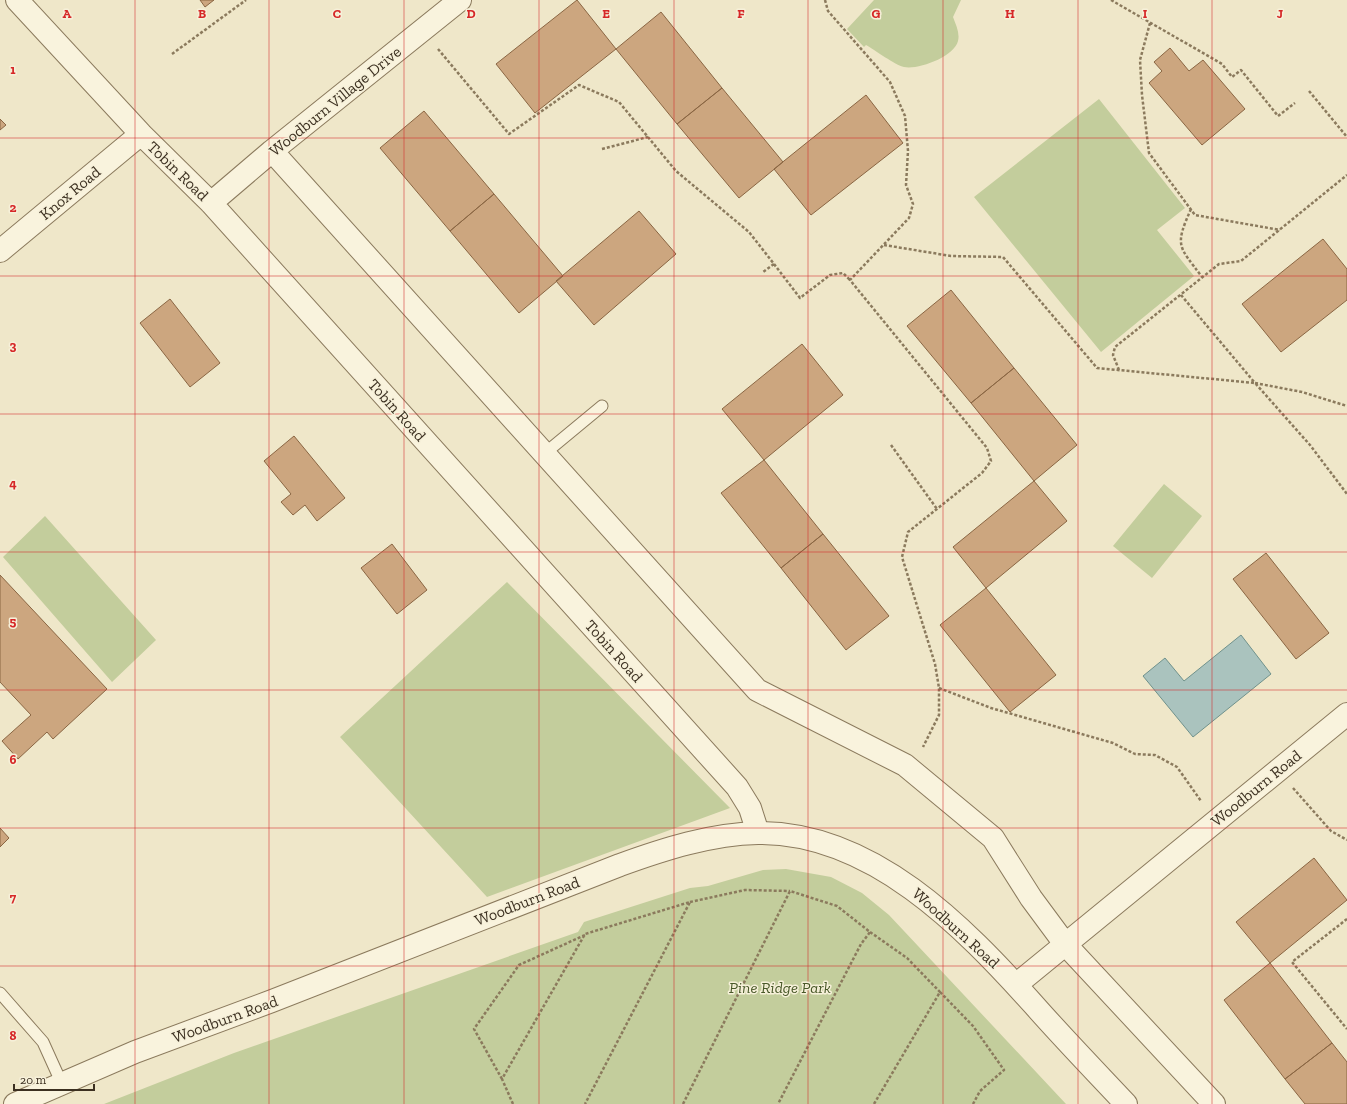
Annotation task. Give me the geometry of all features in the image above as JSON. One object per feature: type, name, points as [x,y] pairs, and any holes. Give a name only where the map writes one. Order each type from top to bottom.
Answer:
[{"type":"street","name":"Tobin Road","points":[[17,0],[141,134],[211,203],[737,787],[750,808],[758,833]]},
{"type":"street","name":"Woodburn Village Drive","points":[[211,203],[272,151],[460,0]]},
{"type":"street","name":"Knox Road","points":[[0,251],[141,134]]},
{"type":"street","points":[[272,151],[757,690],[910,768],[993,838],[1031,898],[1065,944],[1214,1104]]},
{"type":"street","name":"Woodburn Road","points":[[1017,984],[1347,714]]},
{"type":"street","name":"Woodburn Road","points":[[15,1104],[135,1052],[272,1002],[620,864],[659,851],[718,837],[758,833],[798,837],[836,848],[878,866],[912,888],[944,914],[1017,984],[1033,1004],[1126,1104]]},
{"type":"lane","points":[[544,454],[602,406]]},
{"type":"lane","points":[[0,992],[43,1042],[62,1084]]},
{"type":"path","points":[[172,54],[246,0]]},
{"type":"path","points":[[826,0],[828,11],[890,82],[905,116],[908,151],[906,185],[913,204],[909,218],[850,280]]},
{"type":"path","points":[[1111,0],[1222,64],[1232,77],[1241,70],[1278,116],[1295,103]]},
{"type":"path","points":[[1150,23],[1140,60],[1142,95],[1149,153],[1195,215],[1280,230]]},
{"type":"path","points":[[422,30],[509,134],[579,84],[619,102],[676,172],[750,232],[800,298],[830,275],[843,273],[987,448],[991,461],[982,473],[908,532],[902,557],[935,664],[939,688],[939,715],[932,732],[910,768]]},
{"type":"path","points":[[1309,91],[1347,137]]},
{"type":"path","points":[[602,149],[648,137]]},
{"type":"path","points":[[1119,370],[1113,355],[1115,348],[1219,264],[1242,261],[1347,175]]},
{"type":"path","points":[[1191,209],[1181,231],[1180,247],[1202,277]]},
{"type":"path","points":[[884,245],[951,256],[1003,258],[1097,368],[1254,383],[1302,392],[1347,406]]},
{"type":"path","points":[[763,272],[774,264]]},
{"type":"path","points":[[1181,295],[1254,383],[1310,445],[1347,494]]},
{"type":"path","points":[[891,445],[937,509]]},
{"type":"path","points":[[939,688],[991,708],[1113,744],[1135,754],[1155,755],[1177,767],[1216,821]]},
{"type":"path","points":[[1278,771],[1331,831],[1347,840]]},
{"type":"path","points":[[513,1104],[502,1079],[474,1029],[519,965],[586,934],[690,902],[745,890],[790,891],[837,906],[907,958],[973,1026],[1004,1070],[980,1091],[973,1104]]},
{"type":"path","points":[[683,1104],[790,891]]},
{"type":"path","points":[[586,1104],[690,902]]},
{"type":"path","points":[[1347,919],[1292,962],[1347,1029]]},
{"type":"path","points":[[778,1104],[861,944],[870,932]]},
{"type":"path","points":[[502,1079],[586,934]]},
{"type":"path","points":[[874,1104],[940,992]]},
{"type":"green space","points":[[874,0],[961,0],[953,17],[958,35],[958,41],[955,47],[943,57],[935,61],[918,66],[904,67],[866,45],[864,47],[847,29]]},
{"type":"green space","points":[[1099,99],[1185,208],[1157,230],[1194,276],[1101,352],[974,197]]},
{"type":"green space","points":[[1164,484],[1202,516],[1152,578],[1113,546]]},
{"type":"green space","points":[[45,516],[156,640],[112,682],[3,557]]},
{"type":"green space","points":[[507,582],[730,808],[487,897],[340,737]]},
{"type":"green space","name":"Pine Ridge Park","points":[[786,869],[831,877],[862,893],[889,915],[1066,1104],[104,1104],[234,1053],[578,932],[584,922],[690,888],[708,886],[763,870]]},
{"type":"water","points":[[1241,635],[1271,674],[1193,737],[1143,676],[1165,658],[1184,681]]},
{"type":"building","points":[[200,0],[214,0],[205,7]]},
{"type":"building","points":[[577,0],[616,49],[535,113],[496,64]]},
{"type":"building","points":[[661,12],[722,88],[677,124],[616,49]]},
{"type":"building","points":[[1170,48],[1189,71],[1203,60],[1245,109],[1202,145],[1149,83],[1162,71],[1154,62]]},
{"type":"building","points":[[722,88],[783,162],[739,198],[677,124]]},
{"type":"building","points":[[866,95],[903,143],[811,215],[774,169]]},
{"type":"building","points":[[424,111],[494,194],[450,231],[380,148]]},
{"type":"building","points":[[0,119],[6,125],[0,130]]},
{"type":"building","points":[[494,194],[563,276],[519,313],[450,231]]},
{"type":"building","points":[[639,211],[676,254],[594,325],[556,281]]},
{"type":"building","points":[[1323,239],[1347,269],[1347,300],[1281,352],[1242,304]]},
{"type":"building","points":[[951,290],[1014,368],[971,403],[907,326]]},
{"type":"building","points":[[170,299],[220,363],[190,387],[140,323]]},
{"type":"building","points":[[802,344],[843,395],[764,460],[722,409]]},
{"type":"building","points":[[1014,368],[1077,445],[1034,481],[971,403]]},
{"type":"building","points":[[294,436],[345,498],[317,521],[305,505],[293,515],[281,502],[291,494],[264,461]]},
{"type":"building","points":[[764,460],[823,534],[781,568],[721,493]]},
{"type":"building","points":[[1034,481],[1067,521],[986,588],[953,547]]},
{"type":"building","points":[[823,534],[889,616],[846,650],[781,568]]},
{"type":"building","points":[[392,544],[427,590],[397,614],[361,568]]},
{"type":"building","points":[[1266,553],[1329,633],[1296,659],[1233,579]]},
{"type":"building","points":[[0,575],[107,689],[53,739],[47,732],[18,759],[2,741],[31,715],[0,682]]},
{"type":"building","points":[[986,588],[1056,675],[1010,712],[940,625]]},
{"type":"building","points":[[0,828],[9,838],[0,847]]},
{"type":"building","points":[[1314,858],[1347,900],[1270,963],[1236,922]]},
{"type":"building","points":[[1270,963],[1332,1043],[1285,1079],[1224,1000]]},
{"type":"building","points":[[1332,1043],[1347,1062],[1347,1104],[1305,1104],[1285,1079]]}]
